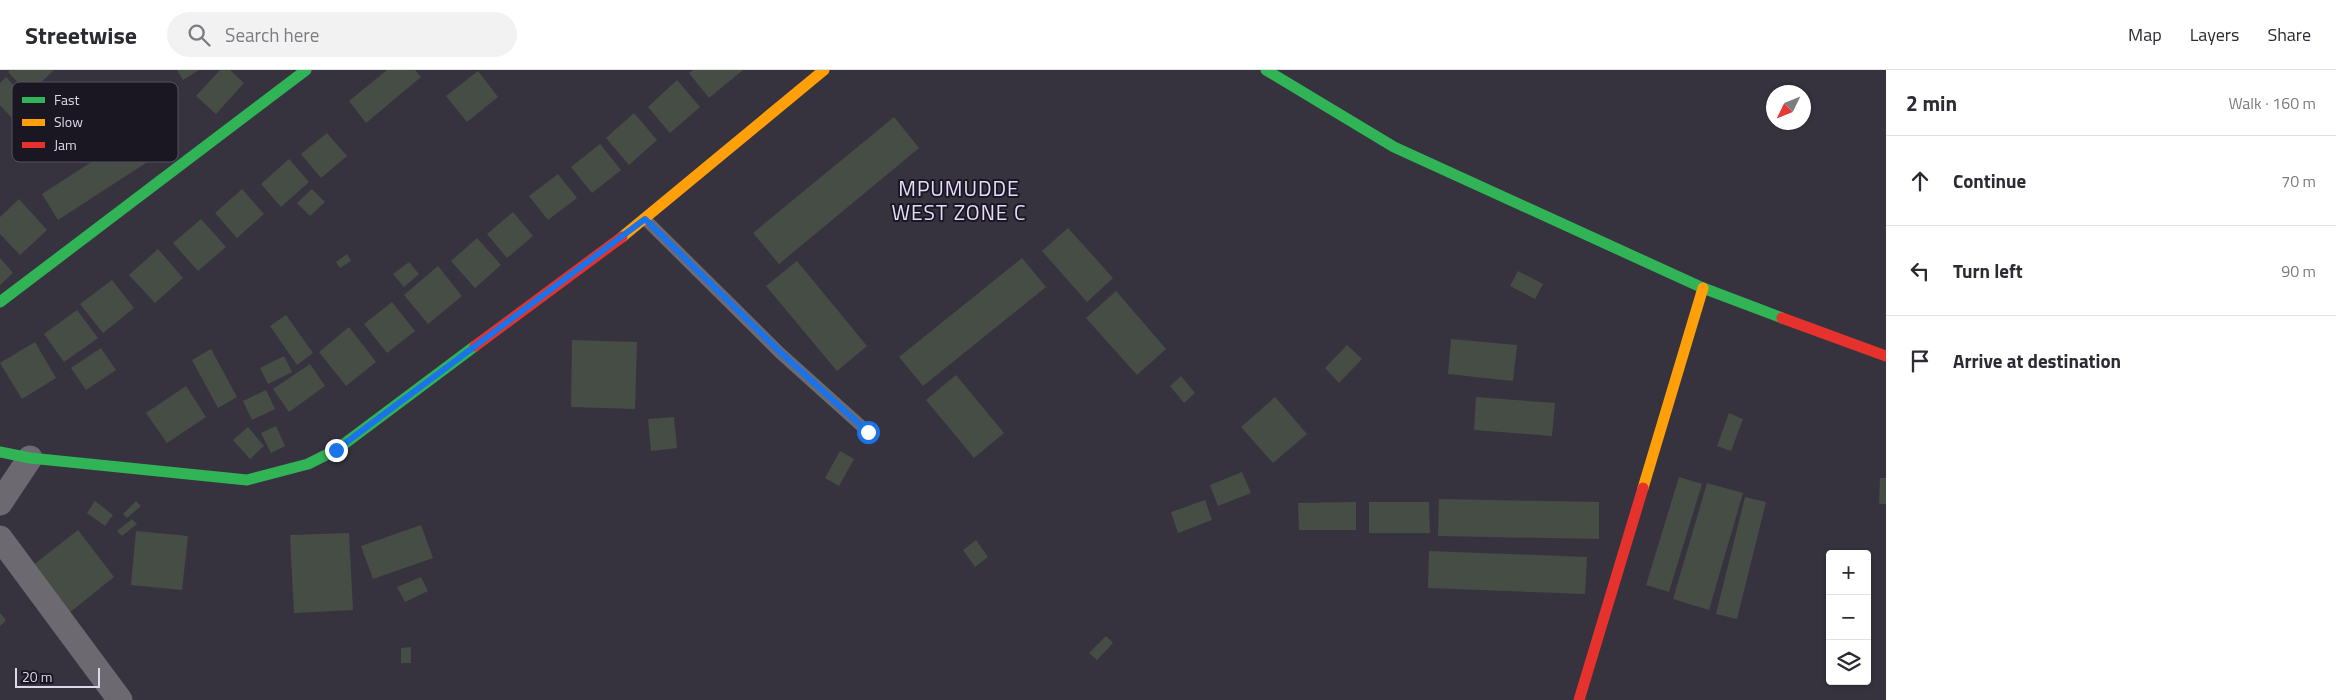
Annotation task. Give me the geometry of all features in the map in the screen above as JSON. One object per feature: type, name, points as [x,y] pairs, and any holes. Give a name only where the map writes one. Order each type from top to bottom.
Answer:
[{"type":"street","points":[[0,302],[306,70]]},
{"type":"street","points":[[0,452],[30,458],[247,480],[308,464],[336,450],[645,219],[824,70]]},
{"type":"street","points":[[1266,70],[1394,147],[1703,288],[1886,356]]},
{"type":"street","points":[[1579,700],[1703,288]]},
{"type":"street","points":[[0,503],[30,458]]},
{"type":"street","points":[[0,538],[120,700]]},
{"type":"lane","points":[[645,219],[780,352],[868,432]]},
{"type":"building","points":[[10,70],[54,70],[42,82],[18,82],[8,72]]},
{"type":"building","points":[[177,70],[199,70],[183,80]]},
{"type":"building","points":[[220,70],[230,70],[244,83],[216,114],[196,96]]},
{"type":"building","points":[[387,70],[415,70],[421,77],[366,123],[349,101]]},
{"type":"building","points":[[693,70],[743,70],[709,98],[689,73]]},
{"type":"building","points":[[478,71],[498,97],[467,122],[446,96]]},
{"type":"building","points":[[6,77],[12,84],[11,117],[0,105],[0,83]]},
{"type":"building","points":[[677,80],[700,107],[670,133],[648,107]]},
{"type":"building","points":[[634,113],[657,140],[629,165],[606,138]]},
{"type":"building","points":[[894,117],[919,148],[779,264],[753,233]]},
{"type":"building","points":[[327,133],[347,156],[321,178],[301,154]]},
{"type":"building","points":[[600,144],[621,170],[592,193],[571,167]]},
{"type":"building","points":[[289,159],[309,182],[281,207],[261,184]]},
{"type":"building","points":[[92,162],[147,162],[58,220],[42,194]]},
{"type":"building","points":[[558,174],[577,198],[548,220],[529,196]]},
{"type":"building","points":[[242,189],[264,214],[237,238],[215,213]]},
{"type":"building","points":[[312,189],[325,202],[310,216],[297,203]]},
{"type":"building","points":[[19,199],[47,230],[20,255],[0,234],[0,217]]},
{"type":"building","points":[[513,212],[533,236],[507,258],[487,234]]},
{"type":"building","points":[[201,219],[226,247],[198,271],[173,243]]},
{"type":"building","points":[[1068,228],[1113,278],[1087,302],[1042,251]]},
{"type":"building","points":[[477,238],[501,265],[475,288],[451,261]]},
{"type":"building","points":[[158,249],[183,278],[155,303],[129,275]]},
{"type":"building","points":[[347,254],[351,261],[340,268],[336,262]]},
{"type":"building","points":[[0,258],[13,273],[0,285]]},
{"type":"building","points":[[1022,258],[1046,287],[923,386],[899,357]]},
{"type":"building","points":[[797,261],[867,346],[837,371],[766,286]]},
{"type":"building","points":[[409,262],[419,274],[404,287],[393,274]]},
{"type":"building","points":[[438,266],[462,296],[428,324],[404,295]]},
{"type":"building","points":[[1518,271],[1543,284],[1535,299],[1510,286]]},
{"type":"building","points":[[112,280],[134,308],[103,333],[80,304]]},
{"type":"building","points":[[1116,291],[1166,349],[1137,375],[1086,318]]},
{"type":"building","points":[[392,302],[415,331],[387,353],[364,324]]},
{"type":"building","points":[[77,310],[98,338],[64,362],[44,334]]},
{"type":"building","points":[[286,315],[313,353],[297,365],[270,326]]},
{"type":"building","points":[[349,327],[376,362],[346,386],[319,352]]},
{"type":"building","points":[[1451,339],[1517,345],[1513,381],[1448,374]]},
{"type":"building","points":[[572,340],[637,342],[635,409],[571,407]]},
{"type":"building","points":[[35,342],[56,378],[22,399],[0,363]]},
{"type":"building","points":[[1347,345],[1362,359],[1339,383],[1325,368]]},
{"type":"building","points":[[101,348],[116,370],[86,390],[71,368]]},
{"type":"building","points":[[211,349],[237,397],[218,408],[192,360]]},
{"type":"building","points":[[284,356],[292,372],[268,384],[260,368]]},
{"type":"building","points":[[310,364],[325,386],[289,412],[273,389]]},
{"type":"building","points":[[956,375],[1004,433],[974,458],[926,400]]},
{"type":"building","points":[[1181,376],[1195,393],[1184,403],[1170,386]]},
{"type":"building","points":[[186,386],[206,417],[167,443],[146,413]]},
{"type":"building","points":[[266,390],[275,409],[252,420],[243,401]]},
{"type":"building","points":[[1275,397],[1307,434],[1273,463],[1241,427]]},
{"type":"building","points":[[1476,397],[1555,403],[1552,436],[1474,430]]},
{"type":"building","points":[[1729,413],[1743,419],[1731,451],[1717,446]]},
{"type":"building","points":[[674,417],[677,448],[651,451],[648,419]]},
{"type":"building","points":[[276,426],[285,446],[271,453],[261,433]]},
{"type":"building","points":[[248,427],[264,446],[250,459],[233,440]]},
{"type":"building","points":[[840,451],[854,459],[839,486],[825,478]]},
{"type":"building","points":[[1242,472],[1251,493],[1218,506],[1210,485]]},
{"type":"building","points":[[1679,477],[1702,484],[1669,592],[1646,585]]},
{"type":"building","points":[[1880,478],[1886,478],[1886,504],[1879,504]]},
{"type":"building","points":[[1707,483],[1743,493],[1709,610],[1673,599]]},
{"type":"building","points":[[1745,497],[1766,502],[1737,619],[1716,614]]},
{"type":"building","points":[[1439,499],[1599,502],[1599,539],[1438,536]]},
{"type":"building","points":[[1205,500],[1212,520],[1178,533],[1171,512]]},
{"type":"building","points":[[95,501],[113,515],[105,526],[87,513]]},
{"type":"building","points":[[136,501],[141,506],[127,518],[123,514]]},
{"type":"building","points":[[1356,502],[1356,530],[1299,530],[1298,503]]},
{"type":"building","points":[[1369,502],[1429,502],[1430,533],[1369,533]]},
{"type":"building","points":[[132,519],[137,524],[122,536],[117,531]]},
{"type":"building","points":[[421,525],[433,558],[373,579],[361,546]]},
{"type":"building","points":[[78,530],[114,577],[69,613],[32,566]]},
{"type":"building","points":[[136,531],[188,536],[182,590],[131,585]]},
{"type":"building","points":[[349,533],[353,610],[294,613],[290,535]]},
{"type":"building","points":[[976,540],[988,557],[975,567],[963,550]]},
{"type":"building","points":[[1429,551],[1587,557],[1585,594],[1428,588]]},
{"type":"building","points":[[421,577],[428,591],[405,602],[397,587]]},
{"type":"building","points":[[0,613],[6,620],[0,626]]},
{"type":"building","points":[[1106,636],[1113,643],[1097,660],[1089,653]]},
{"type":"building","points":[[411,647],[411,663],[401,663],[401,648]]},
{"type":"traffic: fast","points":[[0,302],[306,70]]},
{"type":"traffic: fast","points":[[1266,70],[1394,147],[1703,288],[1782,318]]},
{"type":"traffic: fast","points":[[0,452],[30,458],[247,480],[308,464],[336,450],[475,346]]},
{"type":"traffic: slow","points":[[622,237],[824,70]]},
{"type":"traffic: slow","points":[[1643,488],[1703,288]]},
{"type":"traffic: jam","points":[[475,346],[622,237]]},
{"type":"traffic: jam","points":[[1782,318],[1886,356]]},
{"type":"traffic: jam","points":[[1579,700],[1643,488]]},
{"type":"district","name":"MPUMUDDE WEST ZONE C","points":[[959,200]]},
{"type":"route","points":[[336,450],[645,219],[780,352],[868,432]]}]
